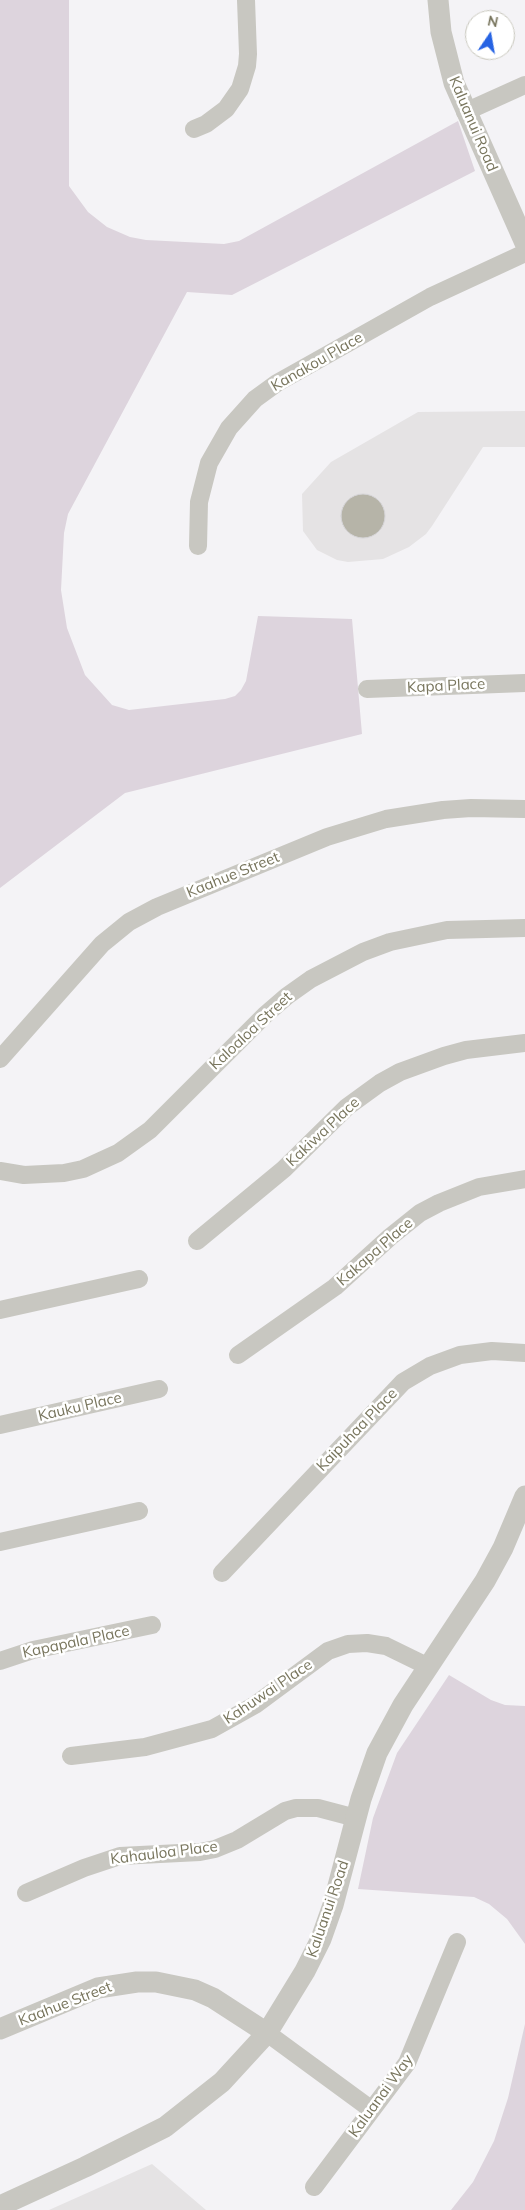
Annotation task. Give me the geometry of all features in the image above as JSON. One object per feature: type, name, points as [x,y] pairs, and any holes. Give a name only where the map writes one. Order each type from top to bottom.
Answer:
[{"type":"street","points":[[194,129],[206,124],[226,110],[240,89],[248,66],[246,0]]},
{"type":"street","name":"Kaluanui Road","points":[[438,0],[446,58],[465,112],[525,244]]},
{"type":"street","points":[[465,112],[525,85]]},
{"type":"street","name":"Kanakou Place","points":[[198,546],[199,502],[209,463],[229,428],[256,398],[277,383],[430,297],[525,253]]},
{"type":"street","name":"Kapa Place","points":[[367,689],[525,682]]},
{"type":"street","name":"Kaahue Street","points":[[0,1059],[102,944],[129,922],[157,907],[327,837],[386,819],[443,810],[471,808],[525,810]]},
{"type":"street","name":"Kaloaloa Street","points":[[0,1171],[24,1175],[64,1173],[83,1169],[118,1154],[150,1130],[265,1015],[287,996],[319,974],[363,952],[400,940],[447,930],[525,928]]},
{"type":"street","name":"Kakiwa Place","points":[[197,1241],[284,1169],[347,1107],[380,1083],[408,1069],[444,1056],[466,1050],[525,1043]]},
{"type":"street","name":"Kakapa Place","points":[[238,1355],[342,1282],[390,1237],[420,1213],[452,1197],[479,1187],[525,1179]]},
{"type":"street","points":[[0,1310],[139,1279]]},
{"type":"street","name":"Kaipuhaa Place","points":[[222,1573],[403,1382],[430,1366],[460,1355],[492,1350],[525,1353]]},
{"type":"street","name":"Kauku Place","points":[[0,1425],[159,1389]]},
{"type":"street","name":"Kaluanui Road","points":[[0,2206],[85,2167],[165,2127],[222,2082],[267,2033],[301,1979],[321,1939],[333,1905],[368,1776],[380,1745],[402,1705],[429,1668],[485,1581],[525,1496]]},
{"type":"street","points":[[0,1542],[139,1511]]},
{"type":"street","name":"Kapapala Place","points":[[0,1661],[33,1650],[152,1625]]},
{"type":"street","name":"Kahuwai Place","points":[[71,1756],[145,1746],[212,1729],[254,1704],[328,1651],[348,1644],[367,1643],[386,1646],[429,1668]]},
{"type":"street","name":"Kahauloa Place","points":[[26,1893],[84,1868],[120,1856],[200,1852],[215,1849],[237,1840],[285,1811],[296,1808],[318,1808],[356,1818]]},
{"type":"street","name":"Kaluanai Way","points":[[314,2187],[407,2063],[457,1942]]},
{"type":"street","name":"Kaahue Street","points":[[0,2029],[98,1988],[137,1982],[156,1982],[195,1990],[213,1998],[267,2033]]},
{"type":"street","points":[[267,2033],[372,2110]]},
{"type":"shaded area","points":[[0,0],[69,0],[69,186],[88,212],[107,227],[130,237],[146,240],[224,244],[239,241],[458,121],[475,171],[232,295],[187,292],[68,514],[64,533],[61,590],[67,628],[85,675],[112,705],[129,710],[225,699],[235,696],[246,681],[258,616],[352,619],[362,734],[125,793],[0,888]]},
{"type":"shaded area","points":[[525,411],[525,447],[483,447],[432,526],[426,534],[409,547],[383,559],[348,562],[337,560],[317,550],[303,531],[302,494],[331,462],[418,412]]},
{"type":"shaded area","points":[[449,1675],[491,1700],[505,1705],[525,1706],[525,1944],[507,1919],[489,1904],[474,1897],[358,1889],[373,1818],[397,1753]]},
{"type":"shaded area","points":[[525,2024],[525,2210],[451,2210],[473,2182],[494,2141],[508,2098]]},
{"type":"shaded area","points":[[152,2164],[206,2210],[49,2210]]},
{"type":"building","points":[[363,494],[375,498],[381,504],[385,516],[381,528],[375,534],[363,538],[351,534],[345,528],[341,516],[345,504],[351,498]]}]
